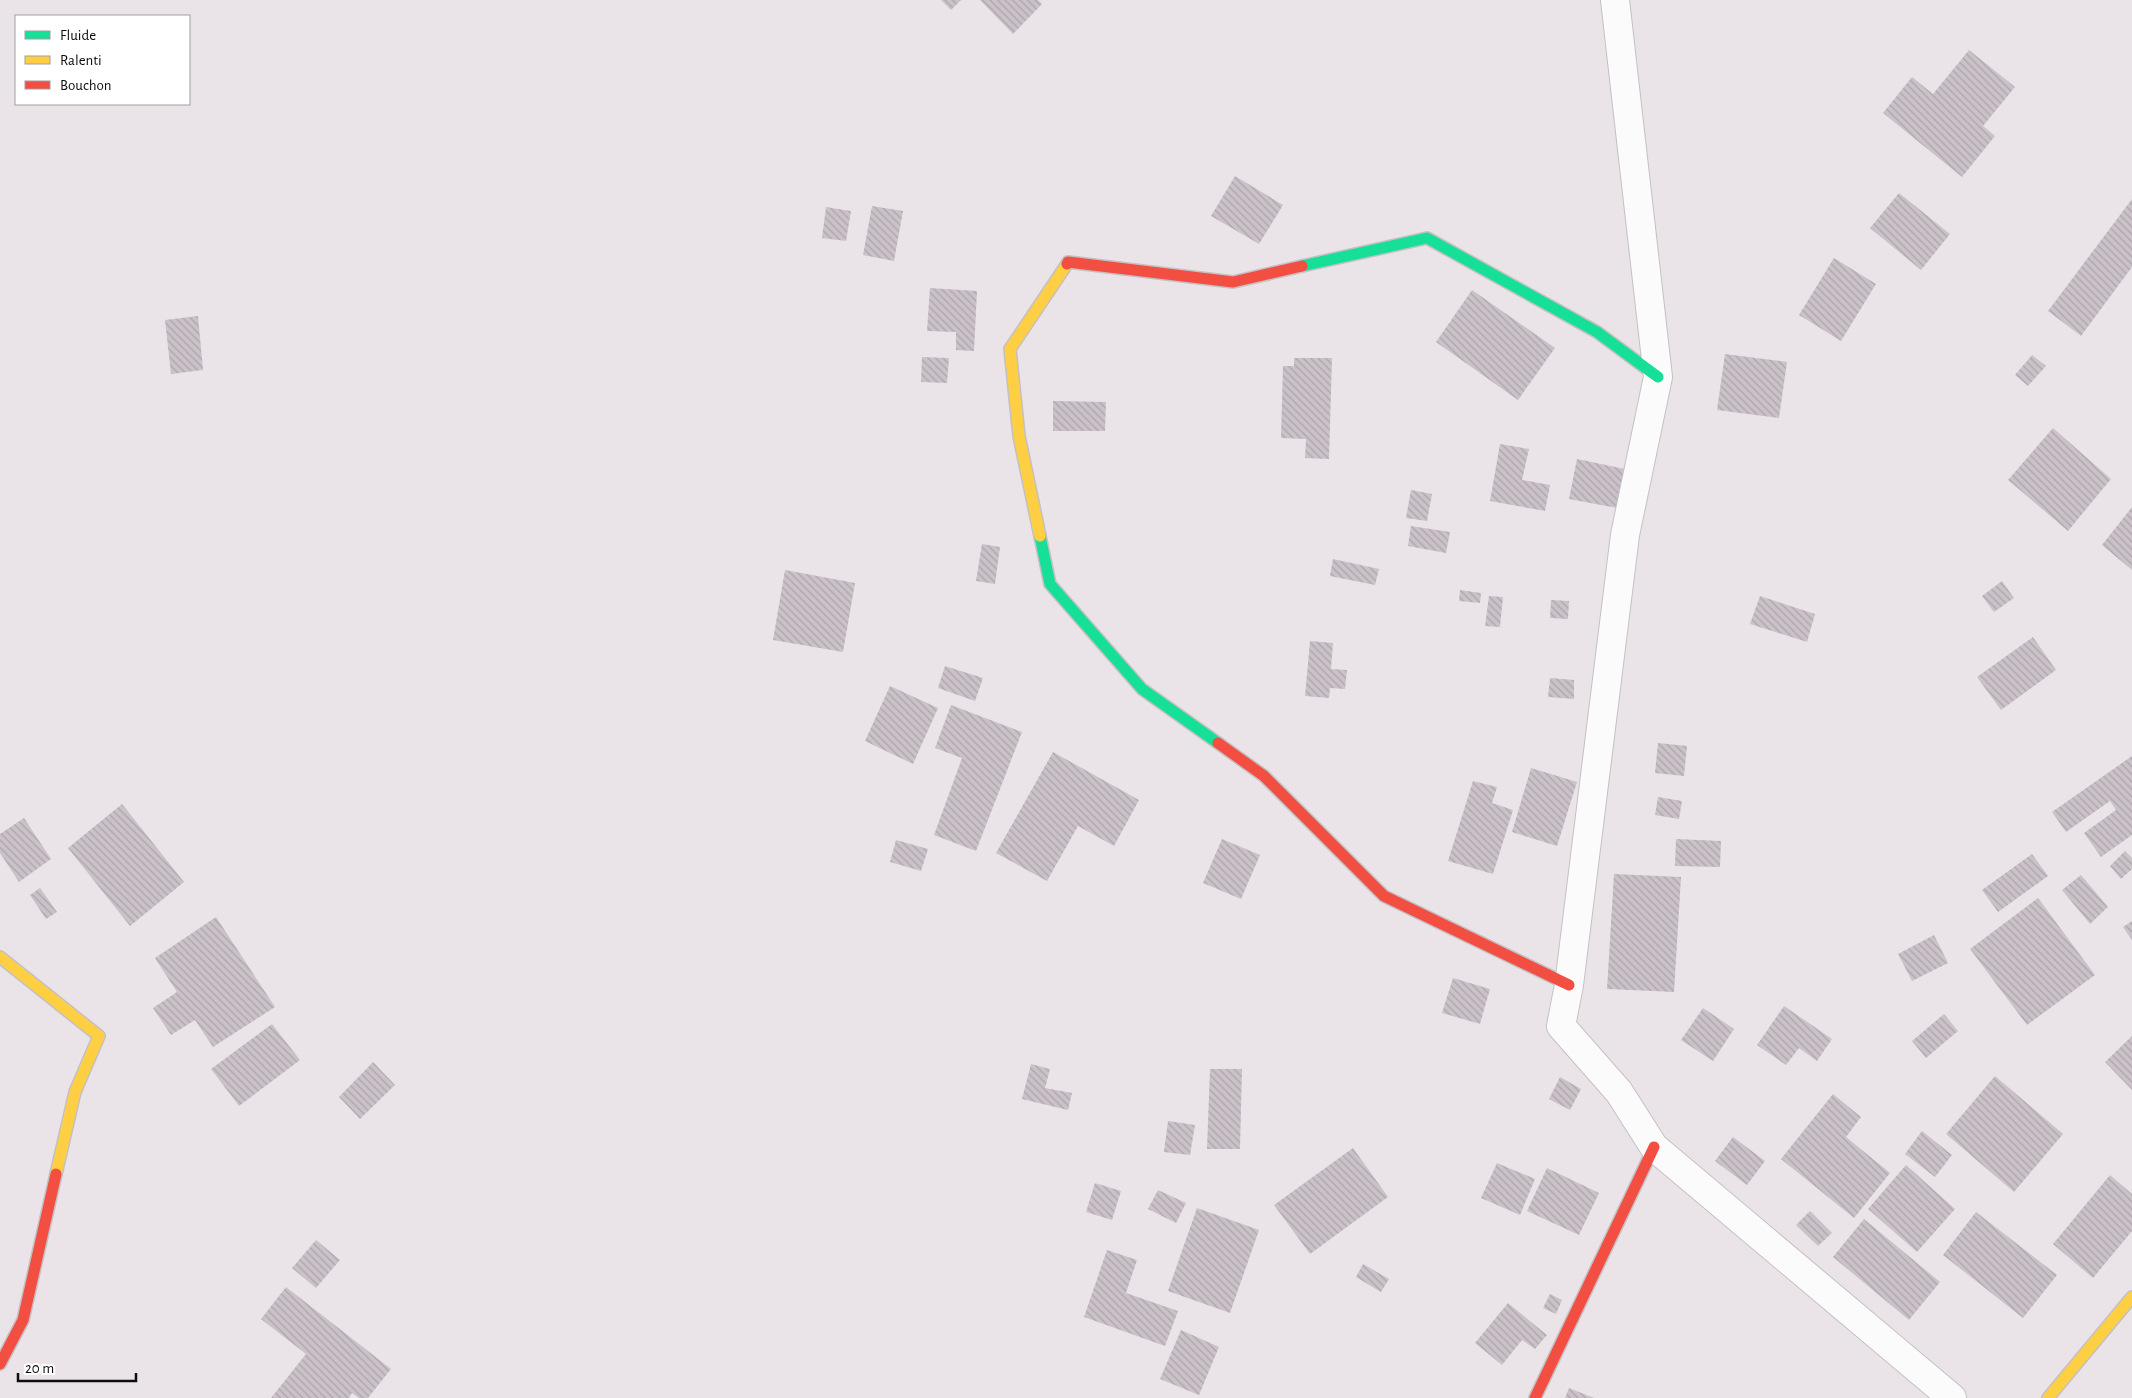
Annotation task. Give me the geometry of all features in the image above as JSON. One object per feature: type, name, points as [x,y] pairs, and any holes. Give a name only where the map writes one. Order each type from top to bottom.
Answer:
[{"type":"street","points":[[1615,0],[1658,377],[1625,535],[1569,985],[1560,1026],[1619,1092],[1654,1147],[1952,1398]]},
{"type":"street","points":[[1569,985],[1384,896],[1264,776],[1142,689],[1050,584],[1019,436],[1010,349],[1068,262],[1233,282],[1427,238],[1597,332],[1658,377]]},
{"type":"street","points":[[0,957],[99,1036],[75,1092],[23,1320],[0,1364]]},
{"type":"street","points":[[1535,1398],[1654,1147]]},
{"type":"street","points":[[2048,1398],[2132,1297]]},
{"type":"building","points":[[941,0],[961,0],[951,10]]},
{"type":"building","points":[[980,0],[1038,0],[1042,4],[1013,34]]},
{"type":"building","points":[[1969,50],[2015,87],[1983,126],[1995,136],[1962,177],[1883,113],[1912,77],[1933,94]]},
{"type":"building","points":[[1235,176],[1283,205],[1259,244],[1211,216]]},
{"type":"building","points":[[1899,193],[1950,234],[1921,270],[1870,228]]},
{"type":"building","points":[[2132,199],[2132,267],[2081,336],[2048,311]]},
{"type":"building","points":[[872,206],[903,211],[894,261],[863,255]]},
{"type":"building","points":[[826,207],[851,211],[846,241],[822,238]]},
{"type":"building","points":[[1834,258],[1876,284],[1841,341],[1799,315]]},
{"type":"building","points":[[930,288],[977,291],[974,351],[956,350],[956,332],[927,331]]},
{"type":"building","points":[[1472,290],[1555,348],[1518,400],[1436,342]]},
{"type":"building","points":[[198,316],[203,370],[171,374],[165,320]]},
{"type":"building","points":[[1725,354],[1787,362],[1779,418],[1717,410]]},
{"type":"building","points":[[2032,355],[2046,366],[2028,386],[2015,375]]},
{"type":"building","points":[[922,357],[949,358],[947,383],[921,382]]},
{"type":"building","points":[[1294,358],[1332,358],[1329,459],[1305,458],[1306,439],[1281,438],[1283,366],[1294,366]]},
{"type":"building","points":[[1053,401],[1106,402],[1105,431],[1053,431]]},
{"type":"building","points":[[2053,428],[2111,479],[2068,531],[2008,480]]},
{"type":"building","points":[[1500,444],[1529,449],[1522,480],[1550,485],[1545,511],[1490,501]]},
{"type":"building","points":[[1577,459],[1625,469],[1617,508],[1569,499]]},
{"type":"building","points":[[1411,490],[1432,494],[1427,521],[1406,518]]},
{"type":"building","points":[[2132,507],[2132,570],[2102,545]]},
{"type":"building","points":[[1411,526],[1450,532],[1446,553],[1408,546]]},
{"type":"building","points":[[982,544],[1000,547],[995,584],[976,581]]},
{"type":"building","points":[[1333,559],[1379,569],[1375,585],[1330,576]]},
{"type":"building","points":[[785,570],[855,583],[843,652],[773,640]]},
{"type":"building","points":[[2002,581],[2014,598],[1994,612],[1982,596]]},
{"type":"building","points":[[1460,590],[1481,593],[1480,603],[1459,601]]},
{"type":"building","points":[[1489,596],[1503,597],[1500,627],[1485,626]]},
{"type":"building","points":[[1760,596],[1815,614],[1807,642],[1750,624]]},
{"type":"building","points":[[1551,600],[1569,601],[1568,619],[1550,618]]},
{"type":"building","points":[[2033,637],[2056,670],[2001,710],[1977,677]]},
{"type":"building","points":[[1310,641],[1333,643],[1331,669],[1347,670],[1345,689],[1330,688],[1329,698],[1305,696]]},
{"type":"building","points":[[945,666],[983,678],[975,701],[938,688]]},
{"type":"building","points":[[1550,678],[1574,680],[1574,699],[1548,697]]},
{"type":"building","points":[[890,686],[938,708],[913,764],[865,741]]},
{"type":"building","points":[[951,705],[1022,732],[976,851],[934,835],[962,758],[935,748]]},
{"type":"building","points":[[1658,743],[1687,746],[1684,776],[1655,773]]},
{"type":"building","points":[[1053,752],[1139,800],[1114,846],[1078,826],[1047,881],[996,853]]},
{"type":"building","points":[[2132,756],[2132,835],[2101,857],[2084,833],[2116,810],[2110,801],[2066,832],[2052,812]]},
{"type":"building","points":[[1531,768],[1577,782],[1557,846],[1512,832]]},
{"type":"building","points":[[1473,781],[1497,787],[1492,803],[1513,810],[1493,874],[1448,861]]},
{"type":"building","points":[[1658,797],[1682,801],[1679,819],[1655,815]]},
{"type":"building","points":[[122,804],[184,882],[130,926],[68,848]]},
{"type":"building","points":[[24,818],[51,859],[19,882],[0,853],[0,834]]},
{"type":"building","points":[[1222,839],[1260,855],[1241,899],[1203,883]]},
{"type":"building","points":[[1676,839],[1721,841],[1720,867],[1675,866]]},
{"type":"building","points":[[896,840],[928,849],[921,871],[890,862]]},
{"type":"building","points":[[2125,851],[2132,858],[2132,869],[2121,879],[2110,866]]},
{"type":"building","points":[[2032,854],[2048,876],[1998,912],[1982,890]]},
{"type":"building","points":[[1614,874],[1681,877],[1674,992],[1607,989]]},
{"type":"building","points":[[2081,875],[2108,907],[2090,924],[2062,890]]},
{"type":"building","points":[[40,888],[57,912],[46,919],[30,895]]},
{"type":"building","points":[[2038,898],[2095,975],[2027,1025],[1970,949]]},
{"type":"building","points":[[216,917],[275,1007],[213,1047],[195,1020],[171,1035],[153,1008],[177,992],[155,958]]},
{"type":"building","points":[[2132,921],[2132,940],[2123,927]]},
{"type":"building","points":[[1934,935],[1948,963],[1912,981],[1898,954]]},
{"type":"building","points":[[1453,978],[1490,989],[1480,1024],[1442,1013]]},
{"type":"building","points":[[1784,1006],[1832,1039],[1817,1061],[1799,1048],[1786,1065],[1757,1045]]},
{"type":"building","points":[[1703,1008],[1734,1029],[1713,1061],[1681,1040]]},
{"type":"building","points":[[1944,1014],[1958,1031],[1926,1058],[1912,1041]]},
{"type":"building","points":[[272,1024],[300,1060],[239,1106],[211,1069]]},
{"type":"building","points":[[2132,1036],[2132,1090],[2105,1062]]},
{"type":"building","points":[[373,1062],[395,1085],[360,1119],[339,1097]]},
{"type":"building","points":[[1031,1064],[1050,1069],[1045,1088],[1072,1093],[1068,1110],[1022,1099]]},
{"type":"building","points":[[1210,1069],[1242,1069],[1240,1149],[1207,1149]]},
{"type":"building","points":[[1995,1076],[2063,1134],[2014,1192],[1946,1134]]},
{"type":"building","points":[[1560,1077],[1581,1089],[1570,1110],[1549,1099]]},
{"type":"building","points":[[1833,1094],[1861,1117],[1846,1137],[1890,1173],[1854,1218],[1781,1159]]},
{"type":"building","points":[[1168,1121],[1195,1125],[1190,1155],[1164,1152]]},
{"type":"building","points":[[1922,1131],[1952,1155],[1935,1177],[1905,1154]]},
{"type":"building","points":[[1733,1137],[1765,1161],[1747,1185],[1715,1161]]},
{"type":"building","points":[[1353,1148],[1388,1197],[1310,1254],[1274,1205]]},
{"type":"building","points":[[1497,1163],[1535,1179],[1520,1215],[1481,1198]]},
{"type":"building","points":[[1906,1165],[1955,1209],[1917,1252],[1868,1209]]},
{"type":"building","points":[[1547,1168],[1599,1193],[1579,1235],[1527,1211]]},
{"type":"building","points":[[2110,1175],[2132,1194],[2132,1231],[2093,1278],[2053,1244]]},
{"type":"building","points":[[1095,1183],[1121,1191],[1112,1220],[1086,1212]]},
{"type":"building","points":[[1158,1190],[1186,1203],[1176,1223],[1148,1209]]},
{"type":"building","points":[[1197,1208],[1259,1230],[1230,1313],[1168,1291]]},
{"type":"building","points":[[1810,1211],[1832,1233],[1818,1246],[1796,1225]]},
{"type":"building","points":[[1976,1212],[2057,1275],[2023,1318],[1943,1255]]},
{"type":"building","points":[[1864,1219],[1940,1282],[1909,1320],[1833,1257]]},
{"type":"building","points":[[316,1240],[340,1260],[316,1288],[292,1268]]},
{"type":"building","points":[[1107,1250],[1137,1260],[1126,1293],[1178,1311],[1165,1346],[1084,1317]]},
{"type":"building","points":[[1363,1264],[1389,1279],[1381,1292],[1356,1277]]},
{"type":"building","points":[[286,1287],[391,1369],[368,1398],[359,1398],[352,1393],[349,1398],[271,1398],[306,1354],[261,1319]]},
{"type":"building","points":[[1550,1294],[1562,1300],[1556,1314],[1543,1308]]},
{"type":"building","points":[[1508,1303],[1547,1335],[1535,1349],[1522,1340],[1502,1365],[1475,1343]]},
{"type":"building","points":[[1181,1330],[1219,1347],[1199,1395],[1160,1379]]},
{"type":"building","points":[[1569,1388],[1594,1398],[1565,1398]]},
{"type":"traffic: fast","points":[[1302,266],[1427,238],[1597,332],[1658,377]]},
{"type":"traffic: fast","points":[[1040,536],[1050,584],[1142,689],[1218,743]]},
{"type":"traffic: slow","points":[[1040,536],[1019,436],[1010,349],[1067,264]]},
{"type":"traffic: slow","points":[[0,957],[99,1036],[75,1092],[56,1174]]},
{"type":"traffic: slow","points":[[2048,1398],[2132,1297]]},
{"type":"traffic: jam","points":[[1067,264],[1068,262],[1233,282],[1302,266]]},
{"type":"traffic: jam","points":[[1218,743],[1264,776],[1384,896],[1569,985]]},
{"type":"traffic: jam","points":[[1535,1398],[1654,1147]]},
{"type":"traffic: jam","points":[[0,1364],[23,1320],[56,1174]]}]
